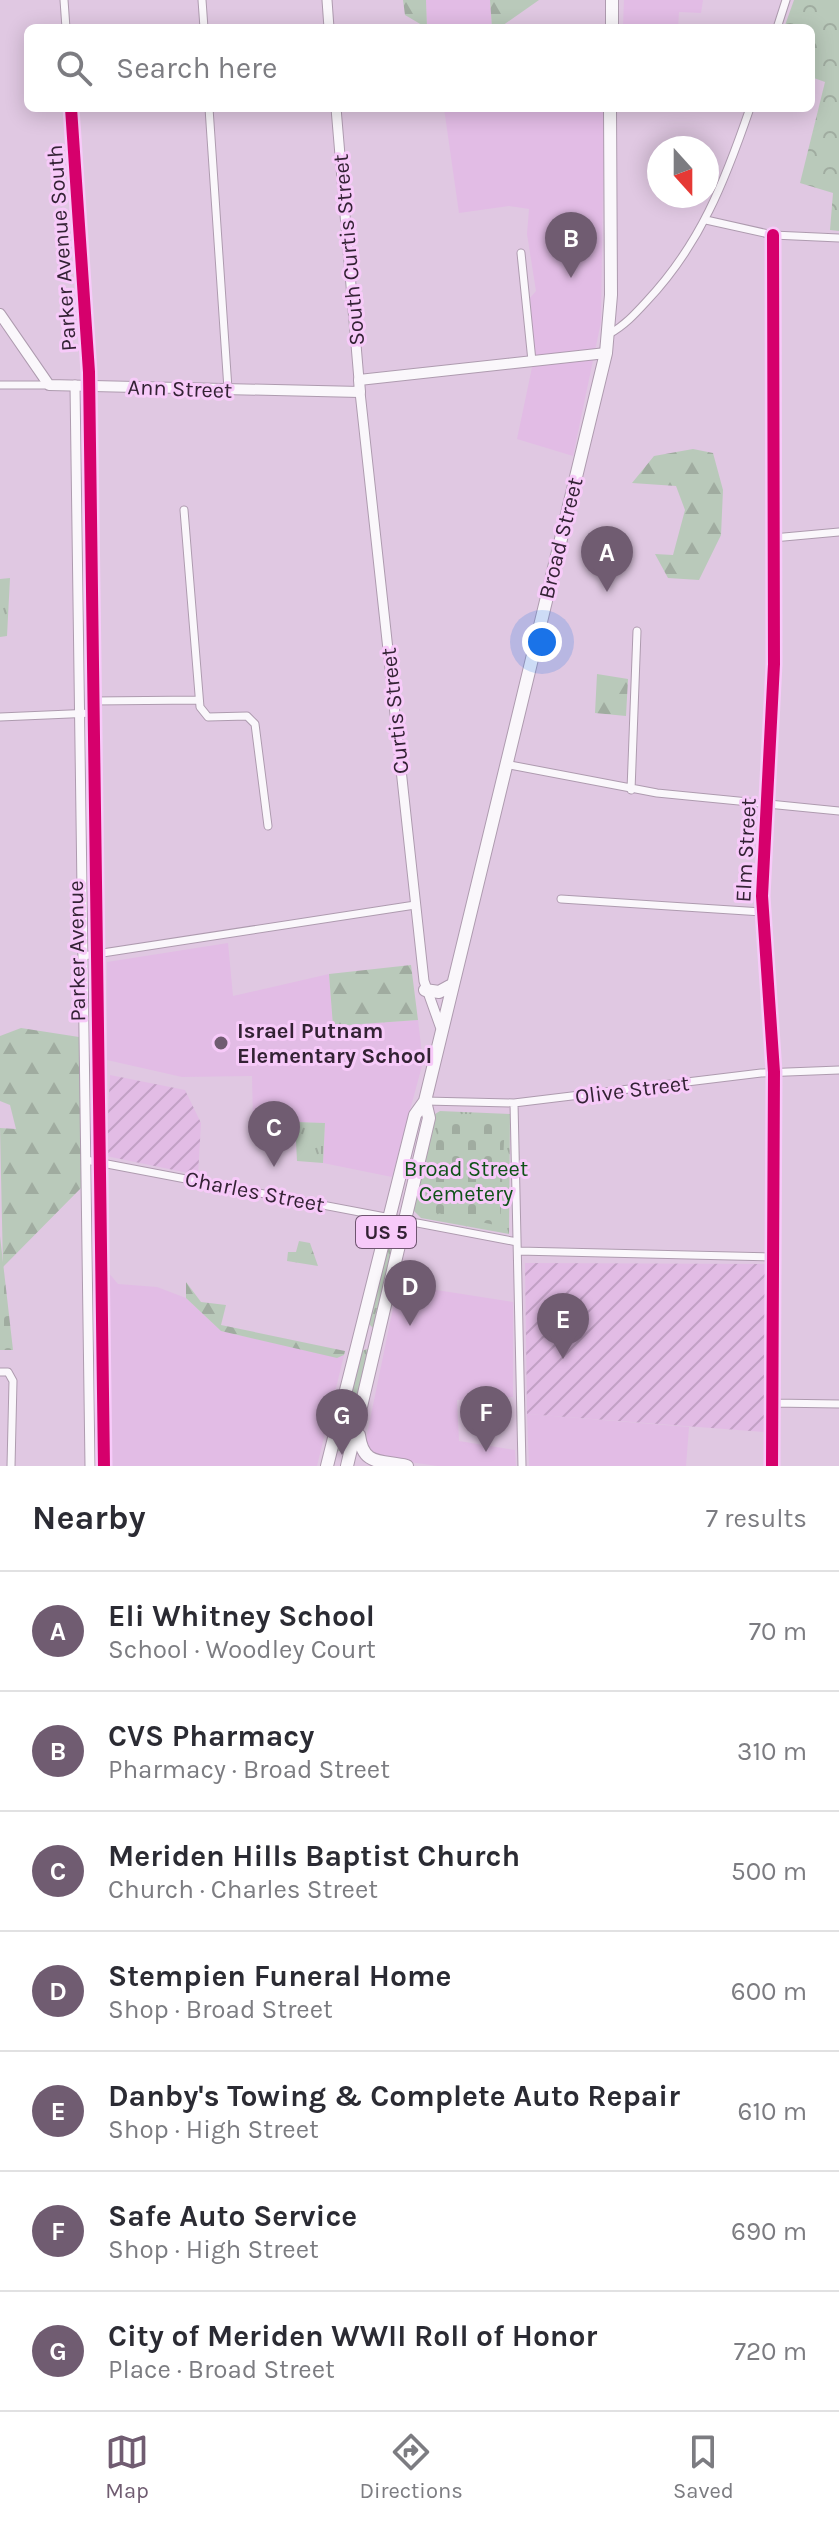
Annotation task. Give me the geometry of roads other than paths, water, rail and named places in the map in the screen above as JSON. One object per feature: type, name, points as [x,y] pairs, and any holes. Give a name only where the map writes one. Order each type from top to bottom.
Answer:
[{"type":"main road","points":[[612,0],[612,24]]},
{"type":"main road","name":"Broad Street","points":[[327,1466],[415,1115],[425,1101],[440,1026],[606,353],[609,334],[610,112]]},
{"type":"main road","points":[[0,314],[49,385]]},
{"type":"main road","points":[[359,380],[606,353]]},
{"type":"main road","name":"South Curtis Street","points":[[359,380],[360,392]]},
{"type":"main road","name":"Ann Street","points":[[49,385],[360,392]]},
{"type":"main road","points":[[425,990],[439,992],[450,986]]},
{"type":"main road","name":"Broad Street","points":[[347,1466],[429,1118],[425,1101]]},
{"type":"main road","points":[[359,1337],[378,1341]]},
{"type":"main road","points":[[358,1427],[362,1452],[368,1459],[407,1466]]},
{"type":"street","points":[[64,0],[66,24]]},
{"type":"street","points":[[202,0],[204,24]]},
{"type":"street","points":[[327,0],[329,24]]},
{"type":"street","points":[[778,24],[786,0]]},
{"type":"street","name":"Parker Avenue South","points":[[71,112],[89,385]]},
{"type":"street","points":[[209,112],[228,389]]},
{"type":"street","name":"South Curtis Street","points":[[336,112],[359,380]]},
{"type":"street","points":[[609,334],[627,321],[662,285],[706,220],[720,193],[749,112]]},
{"type":"street","points":[[706,220],[773,235],[839,238]]},
{"type":"street","name":"Elm Street","points":[[772,1466],[774,1072],[762,912],[774,675],[773,235]]},
{"type":"street","points":[[521,253],[532,361]]},
{"type":"street","name":"Ann Street","points":[[0,385],[49,385]]},
{"type":"street","name":"Parker Avenue","points":[[75,385],[90,1466]]},
{"type":"street","name":"Parker Avenue","points":[[89,385],[104,1466]]},
{"type":"street","name":"Curtis Street","points":[[360,392],[425,990],[440,1026]]},
{"type":"street","points":[[76,501],[90,501]]},
{"type":"street","points":[[184,510],[199,700],[208,717],[247,716],[255,724],[268,826]]},
{"type":"street","points":[[773,538],[839,532]]},
{"type":"street","points":[[78,606],[92,606]]},
{"type":"street","points":[[631,790],[637,631]]},
{"type":"street","points":[[93,701],[199,700]]},
{"type":"street","points":[[0,717],[93,713]]},
{"type":"street","points":[[504,764],[631,790],[839,811]]},
{"type":"street","points":[[81,835],[95,835]]},
{"type":"street","points":[[561,899],[762,912]]},
{"type":"street","points":[[83,956],[415,905]]},
{"type":"street","points":[[84,1068],[98,1067]]},
{"type":"street","name":"Olive Street","points":[[425,1101],[514,1103],[774,1072],[839,1070]]},
{"type":"street","points":[[514,1103],[522,1466]]},
{"type":"street","name":"Charles Street","points":[[86,1160],[406,1221],[518,1247],[773,1257]]},
{"type":"street","points":[[88,1295],[101,1295]]},
{"type":"street","points":[[0,1372],[8,1372],[13,1381],[11,1466]]},
{"type":"street","points":[[772,1403],[839,1404]]},
{"type":"street","points":[[0,1434],[11,1434]]},
{"type":"place","name":"CVS Pharmacy","points":[[571,278]]},
{"type":"place","name":"Eli Whitney School","points":[[607,592]]},
{"type":"place","name":"Israel Putnam Elementary School","points":[[221,1043]]},
{"type":"place","name":"Meriden Hills Baptist Church","points":[[274,1167]]},
{"type":"place","name":"Stempien Funeral Home","points":[[410,1326]]},
{"type":"place","name":"Danby's Towing & Complete Auto Repair","points":[[563,1359]]},
{"type":"place","name":"Safe Auto Service","points":[[486,1452]]},
{"type":"place","name":"City of Meriden WWII Roll of Honor","points":[[342,1455]]},
{"type":"park label","name":"Broad Street Cemetery","points":[[466,1180]]}]
